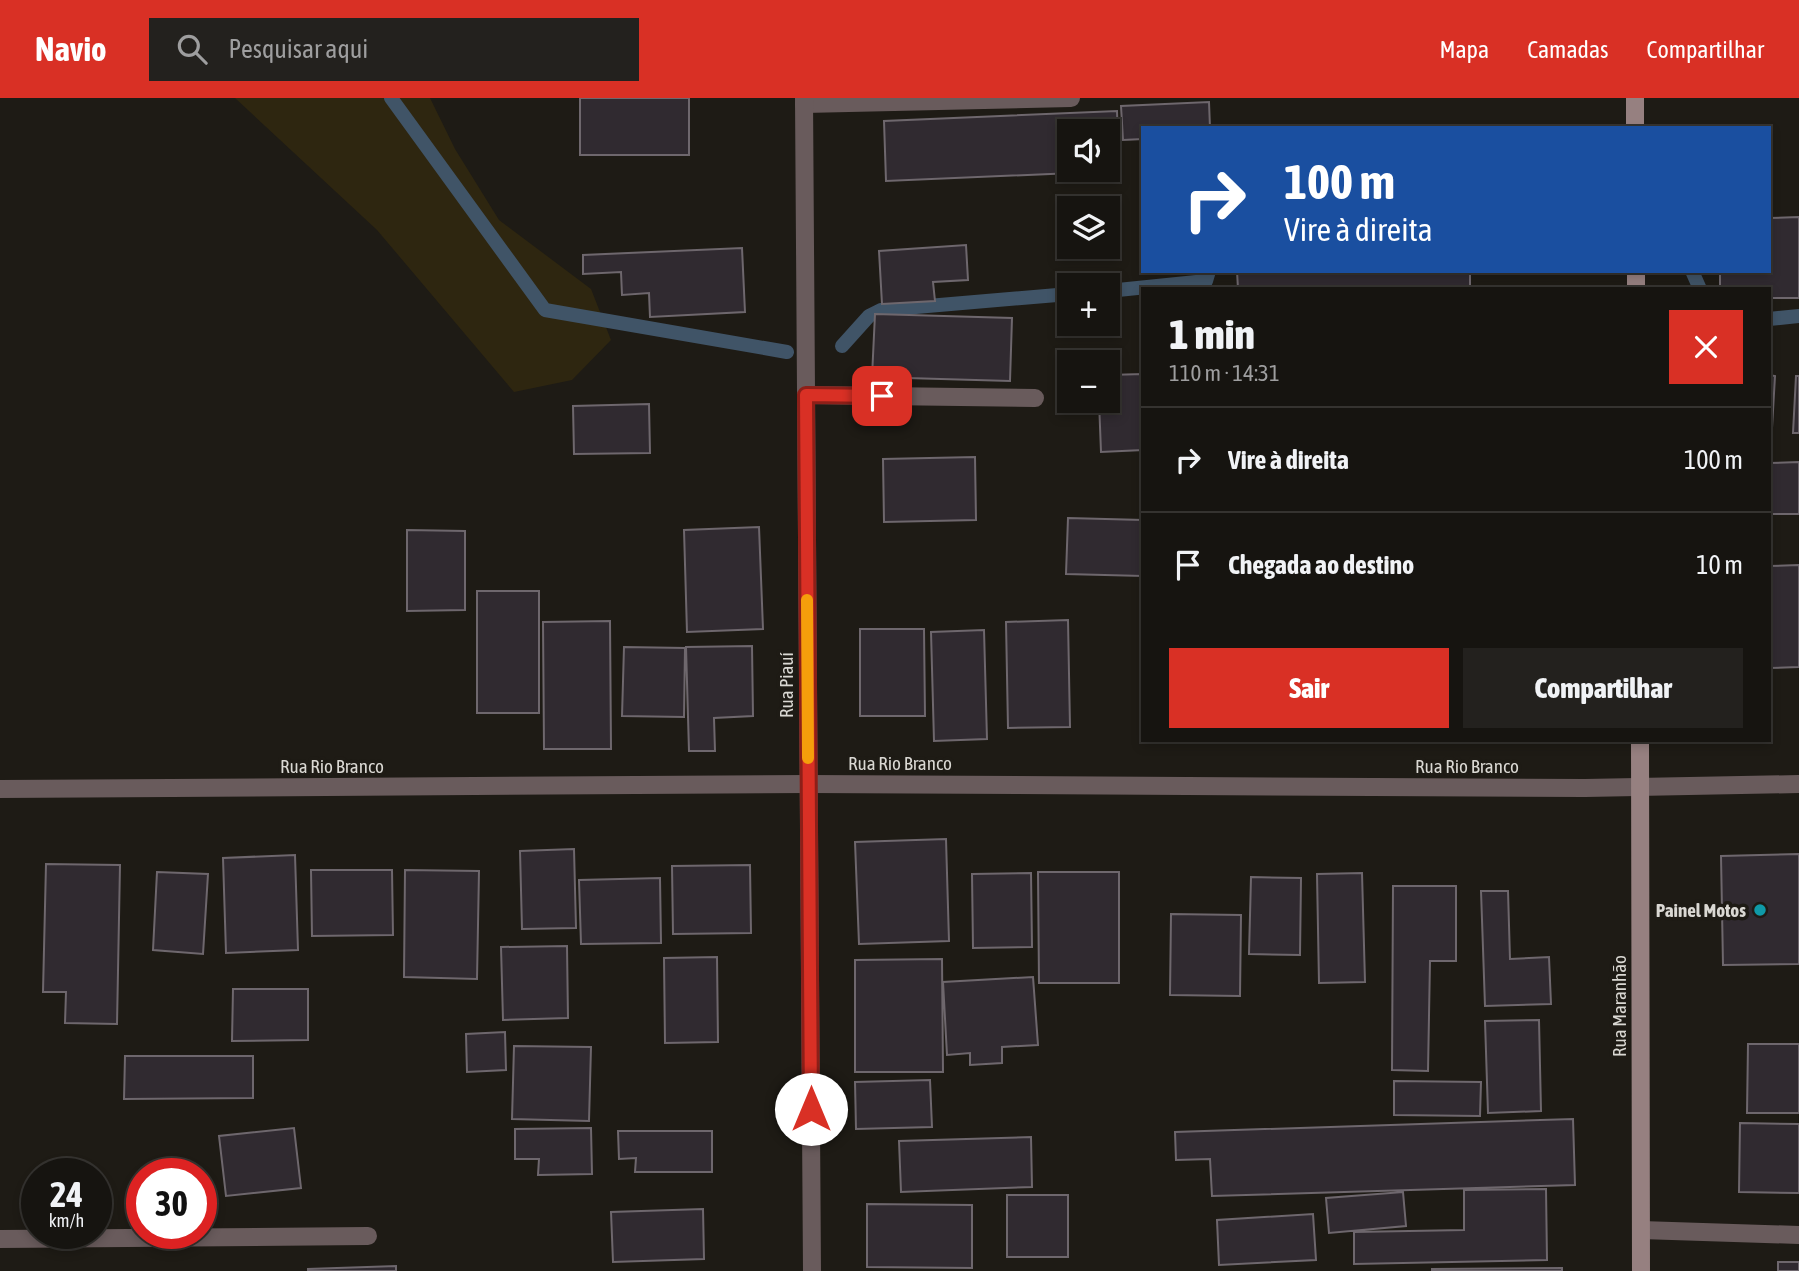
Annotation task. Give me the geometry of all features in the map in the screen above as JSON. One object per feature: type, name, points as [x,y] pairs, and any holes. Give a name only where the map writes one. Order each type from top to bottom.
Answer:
[{"type":"main road","points":[[1635,98],[1635,126]]},
{"type":"main road","name":"Rua Maranhão","points":[[1640,742],[1641,1271]]},
{"type":"street","points":[[804,101],[1071,98]]},
{"type":"street","name":"Rua Piauí","points":[[804,101],[812,1271]]},
{"type":"street","points":[[806,395],[1035,398]]},
{"type":"street","name":"Rua Rio Branco","points":[[0,789],[808,784],[1640,787],[1799,784]]},
{"type":"street","points":[[1641,1230],[1799,1235]]},
{"type":"street","points":[[0,1238],[368,1236]]},
{"type":"shaded area","points":[[235,98],[430,98],[455,149],[499,220],[591,289],[611,340],[572,380],[514,392],[377,230]]},
{"type":"building","points":[[580,98],[689,98],[689,155],[580,155]]},
{"type":"building","points":[[1209,102],[1210,126],[1141,126],[1141,139],[1123,140],[1121,106]]},
{"type":"building","points":[[1117,111],[1117,119],[1057,119],[1057,174],[886,181],[884,121]]},
{"type":"building","points":[[1799,217],[1799,298],[1771,298],[1771,287],[1720,287],[1720,273],[1771,273],[1771,218]]},
{"type":"building","points":[[966,245],[968,280],[933,282],[935,301],[882,304],[879,251]]},
{"type":"building","points":[[742,248],[745,312],[650,317],[649,293],[622,295],[621,272],[583,274],[583,255]]},
{"type":"building","points":[[1237,273],[1470,273],[1470,287],[1238,287]]},
{"type":"building","points":[[875,314],[1012,318],[1010,381],[872,377]]},
{"type":"building","points":[[1141,374],[1141,450],[1101,452],[1099,413],[1120,413],[1120,375]]},
{"type":"building","points":[[1771,375],[1775,376],[1771,445]]},
{"type":"building","points":[[1796,376],[1799,376],[1799,433],[1793,433]]},
{"type":"building","points":[[649,404],[650,453],[574,454],[573,406]]},
{"type":"building","points":[[975,457],[976,520],[884,522],[883,459]]},
{"type":"building","points":[[1799,462],[1799,514],[1771,514],[1771,463]]},
{"type":"building","points":[[1068,518],[1141,520],[1141,576],[1066,574]]},
{"type":"building","points":[[759,527],[763,629],[687,632],[684,530]]},
{"type":"building","points":[[407,530],[465,531],[465,610],[407,611]]},
{"type":"building","points":[[1799,565],[1799,667],[1771,668],[1771,566]]},
{"type":"building","points":[[477,591],[539,591],[539,713],[477,713]]},
{"type":"building","points":[[1068,620],[1070,727],[1008,728],[1006,622]]},
{"type":"building","points":[[610,621],[611,749],[544,749],[543,622]]},
{"type":"building","points":[[860,629],[924,629],[925,716],[860,716]]},
{"type":"building","points":[[984,630],[987,739],[934,741],[931,632]]},
{"type":"building","points":[[752,646],[753,716],[714,718],[715,751],[689,751],[686,647]]},
{"type":"building","points":[[624,647],[685,648],[684,717],[622,716]]},
{"type":"building","points":[[946,839],[949,941],[859,944],[855,842]]},
{"type":"building","points":[[574,849],[576,928],[522,929],[520,851]]},
{"type":"building","name":"Painel Motos","points":[[1799,854],[1799,964],[1723,965],[1721,856]]},
{"type":"building","points":[[295,855],[298,950],[226,953],[223,858]]},
{"type":"building","points":[[46,864],[120,865],[117,1024],[65,1023],[66,992],[43,992]]},
{"type":"building","points":[[750,865],[751,933],[673,934],[672,866]]},
{"type":"building","points":[[311,870],[392,870],[393,935],[312,936]]},
{"type":"building","points":[[405,870],[479,871],[477,979],[404,977]]},
{"type":"building","points":[[157,872],[208,874],[203,954],[153,950]]},
{"type":"building","points":[[1038,872],[1119,872],[1119,983],[1039,983]]},
{"type":"building","points":[[1031,873],[1032,947],[973,948],[972,874]]},
{"type":"building","points":[[1362,873],[1365,982],[1319,983],[1317,874]]},
{"type":"building","points":[[1251,877],[1301,878],[1300,955],[1249,954]]},
{"type":"building","points":[[660,878],[661,943],[581,944],[579,880]]},
{"type":"building","points":[[1393,886],[1456,886],[1456,961],[1430,961],[1428,1071],[1392,1070]]},
{"type":"building","points":[[1481,891],[1508,891],[1510,959],[1549,957],[1551,1004],[1485,1006]]},
{"type":"building","points":[[1171,914],[1241,915],[1240,996],[1170,995]]},
{"type":"building","points":[[567,946],[568,1018],[503,1020],[501,947]]},
{"type":"building","points":[[717,957],[718,1042],[665,1043],[664,958]]},
{"type":"building","points":[[942,959],[943,1072],[855,1072],[855,960]]},
{"type":"building","points":[[1033,977],[1038,1045],[1002,1047],[1002,1063],[970,1065],[970,1053],[947,1055],[943,982]]},
{"type":"building","points":[[233,989],[308,989],[308,1040],[232,1041]]},
{"type":"building","points":[[1539,1020],[1541,1111],[1488,1113],[1485,1021]]},
{"type":"building","points":[[505,1032],[506,1070],[467,1072],[466,1034]]},
{"type":"building","points":[[1748,1044],[1799,1044],[1799,1113],[1747,1113]]},
{"type":"building","points":[[514,1046],[591,1047],[589,1121],[512,1119]]},
{"type":"building","points":[[125,1056],[253,1056],[253,1098],[124,1099]]},
{"type":"building","points":[[930,1080],[932,1127],[856,1129],[855,1082]]},
{"type":"building","points":[[1394,1081],[1481,1082],[1480,1116],[1394,1115]]},
{"type":"building","points":[[1573,1119],[1575,1185],[1212,1196],[1210,1159],[1176,1160],[1175,1132]]},
{"type":"building","points":[[1740,1123],[1799,1124],[1799,1193],[1739,1192]]},
{"type":"building","points":[[294,1128],[301,1188],[226,1196],[219,1136]]},
{"type":"building","points":[[591,1128],[592,1174],[538,1175],[539,1159],[515,1159],[515,1129]]},
{"type":"building","points":[[618,1131],[712,1131],[712,1172],[635,1172],[636,1158],[619,1159]]},
{"type":"building","points":[[1031,1137],[1032,1187],[901,1192],[899,1141]]},
{"type":"building","points":[[1546,1189],[1547,1260],[1354,1264],[1354,1232],[1464,1230],[1464,1190]]},
{"type":"building","points":[[1403,1192],[1406,1226],[1329,1233],[1326,1198]]},
{"type":"building","points":[[1007,1195],[1068,1195],[1068,1257],[1007,1257]]},
{"type":"building","points":[[867,1204],[972,1205],[972,1268],[867,1267]]},
{"type":"building","points":[[703,1209],[704,1259],[613,1262],[611,1212]]},
{"type":"building","points":[[1313,1214],[1316,1260],[1219,1265],[1217,1220]]},
{"type":"building","points":[[1778,1262],[1799,1262],[1799,1271],[1778,1271]]},
{"type":"building","points":[[396,1266],[396,1271],[308,1271],[308,1269]]},
{"type":"building","points":[[1562,1268],[1562,1271],[1432,1271],[1432,1269]]},
{"type":"waterway","points":[[391,98],[545,310],[787,352]]},
{"type":"waterway","points":[[1147,287],[1206,281],[1208,273]]},
{"type":"waterway","points":[[1693,273],[1699,287]]},
{"type":"waterway","points":[[1120,290],[1141,288]]},
{"type":"waterway","points":[[842,346],[869,316],[881,310],[1057,295]]},
{"type":"waterway","points":[[1771,319],[1799,316]]},
{"type":"slow traffic","points":[[807,600],[808,758]]},
{"type":"place","name":"Painel Motos","points":[[1760,910]]},
{"type":"route","points":[[811,1109],[806,395],[882,396]]}]
